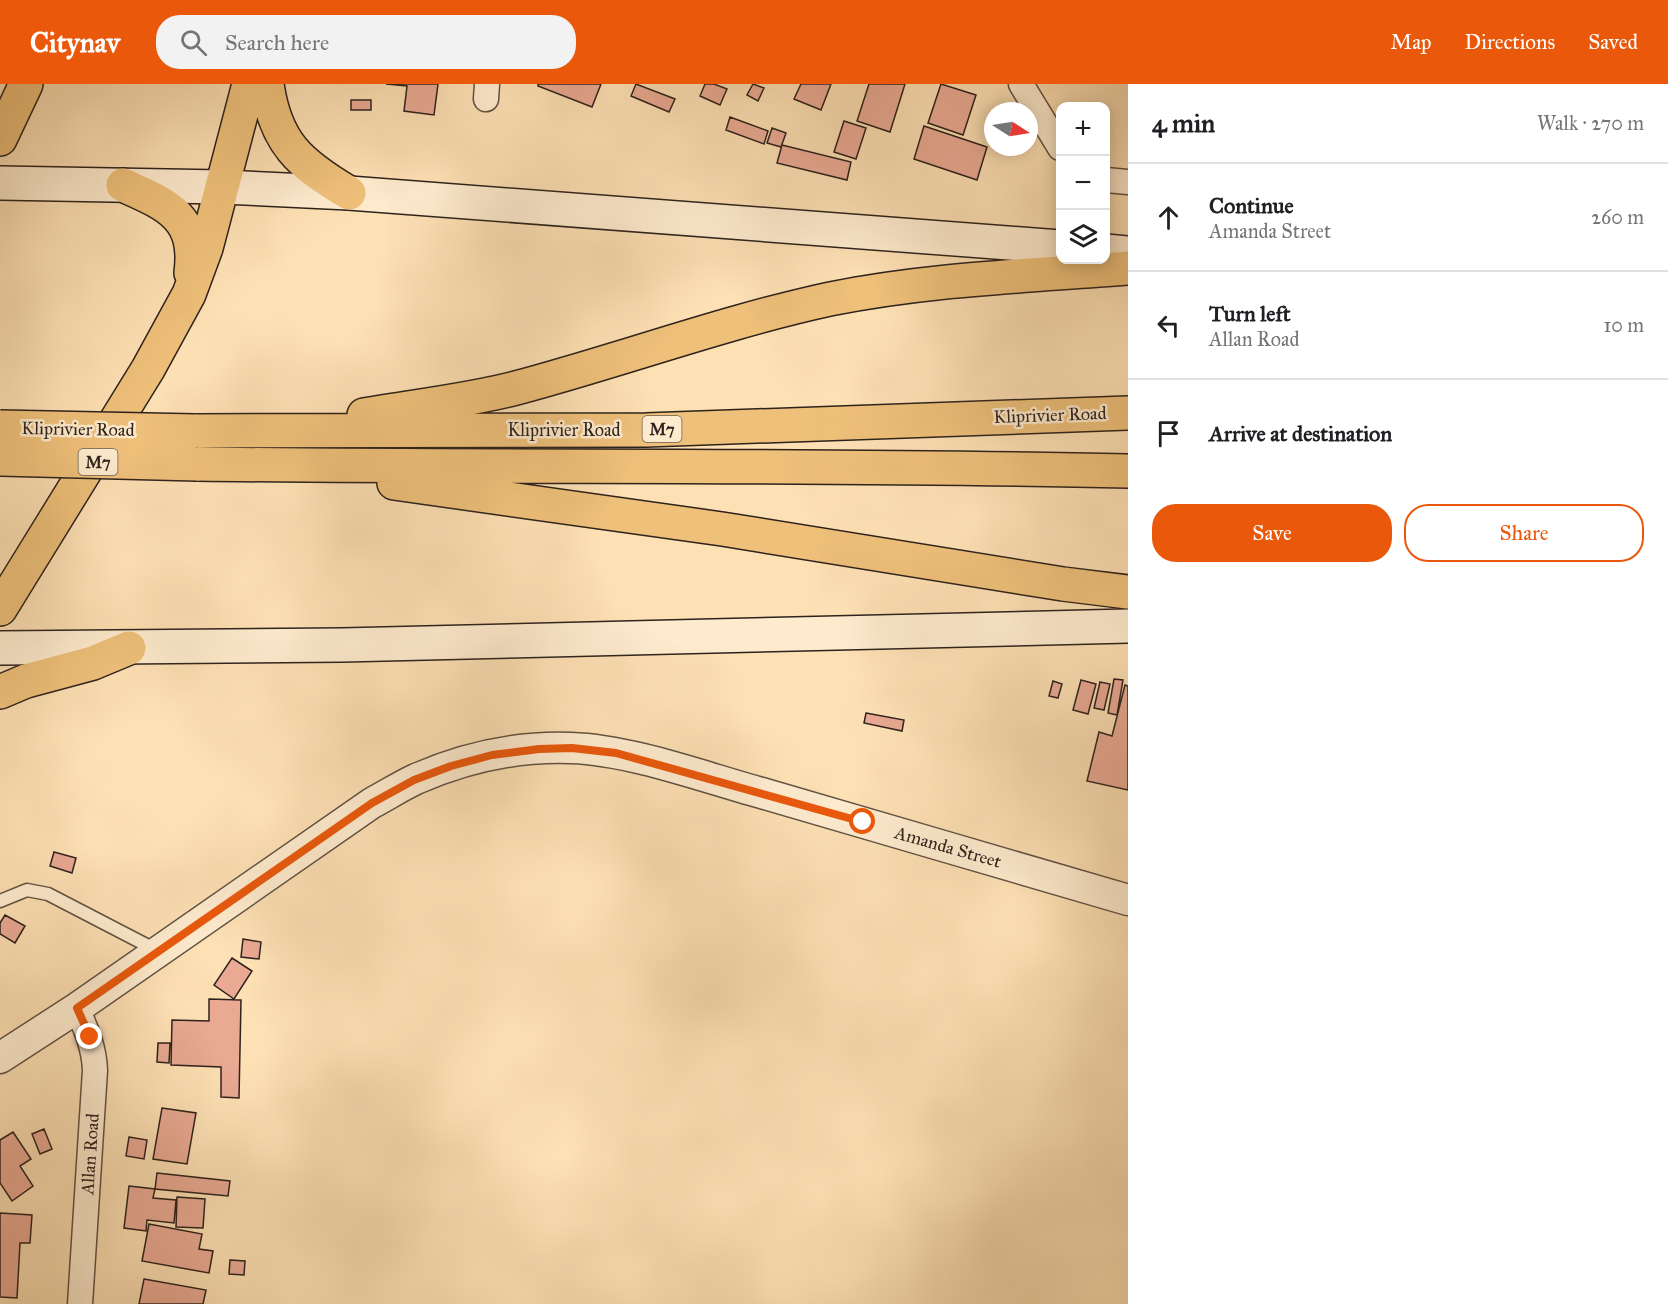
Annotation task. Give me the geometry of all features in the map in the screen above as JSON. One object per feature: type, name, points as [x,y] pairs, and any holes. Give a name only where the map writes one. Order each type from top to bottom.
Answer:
[{"type":"main road","points":[[0,140],[26,84]]},
{"type":"main road","points":[[0,609],[148,369],[189,294],[206,248],[249,84]]},
{"type":"main road","points":[[267,84],[271,108],[281,134],[294,153],[318,175],[349,193]]},
{"type":"main road","points":[[0,183],[223,187],[349,193],[1056,247]]},
{"type":"main road","points":[[123,185],[160,202],[177,214],[185,227],[191,243],[193,264],[189,294]]},
{"type":"main road","points":[[1110,251],[1128,253]]},
{"type":"main road","points":[[293,431],[328,421],[471,399],[767,313],[832,299],[890,288],[953,280],[1128,268]]},
{"type":"main road","name":"Kliprivier Road","points":[[0,427],[195,431],[646,430],[1128,413]]},
{"type":"main road","name":"Kliprivier Road","points":[[0,459],[286,465],[925,467],[1128,471]]},
{"type":"main road","points":[[286,465],[402,484],[710,527],[1063,584],[1128,592]]},
{"type":"main road","points":[[0,648],[129,648],[1128,627]]},
{"type":"main road","points":[[0,692],[26,681],[93,663],[129,648]]},
{"type":"street","points":[[1021,84],[1056,141]]},
{"type":"street","points":[[1110,180],[1128,182]]},
{"type":"street","name":"Amanda Street","points":[[0,1058],[77,1008],[372,803],[414,780],[451,766],[492,755],[539,749],[572,748],[616,753],[1128,900]]},
{"type":"street","name":"Allan Road","points":[[77,1008],[90,1037],[96,1070],[80,1304]]},
{"type":"lane","points":[[0,901],[27,890],[48,894],[159,951]]},
{"type":"building","points":[[386,84],[438,84],[434,115],[404,111],[407,86]]},
{"type":"building","points":[[538,84],[601,84],[592,107],[538,86]]},
{"type":"building","points":[[636,84],[675,99],[669,112],[631,96]]},
{"type":"building","points":[[705,84],[714,84],[727,89],[720,105],[700,96]]},
{"type":"building","points":[[753,84],[764,88],[758,101],[747,95]]},
{"type":"building","points":[[801,84],[831,84],[821,110],[794,99]]},
{"type":"building","points":[[869,84],[905,84],[890,132],[857,121]]},
{"type":"building","points":[[941,84],[976,95],[963,135],[928,123]]},
{"type":"building","points":[[351,100],[371,100],[371,110],[351,110]]},
{"type":"building","points":[[730,117],[768,131],[764,144],[726,130]]},
{"type":"building","points":[[844,121],[866,128],[856,159],[834,152]]},
{"type":"building","points":[[924,126],[984,146],[984,156],[977,180],[914,159]]},
{"type":"building","points":[[772,128],[786,133],[781,147],[767,143]]},
{"type":"building","points":[[782,145],[851,162],[847,180],[777,163]]},
{"type":"building","points":[[1114,679],[1123,680],[1117,715],[1108,713]]},
{"type":"building","points":[[1081,680],[1096,684],[1088,714],[1073,710]]},
{"type":"building","points":[[1053,681],[1062,684],[1058,698],[1049,696]]},
{"type":"building","points":[[1100,682],[1110,684],[1104,710],[1094,708]]},
{"type":"building","points":[[1125,685],[1128,686],[1128,790],[1087,781],[1099,732],[1112,736]]},
{"type":"building","points":[[866,713],[904,720],[902,731],[864,723]]},
{"type":"building","points":[[54,852],[76,858],[72,873],[50,866]]},
{"type":"building","points":[[5,915],[25,926],[15,943],[0,934],[0,923]]},
{"type":"building","points":[[243,939],[261,942],[259,959],[241,957]]},
{"type":"building","points":[[232,958],[252,971],[234,999],[214,985]]},
{"type":"building","points":[[209,999],[241,1000],[239,1098],[221,1097],[221,1067],[171,1065],[172,1020],[209,1021]]},
{"type":"building","points":[[158,1043],[170,1043],[169,1063],[157,1062]]},
{"type":"building","points":[[162,1108],[196,1113],[187,1164],[153,1159]]},
{"type":"building","points":[[44,1129],[52,1149],[40,1154],[32,1134]]},
{"type":"building","points":[[13,1132],[31,1159],[20,1166],[33,1186],[12,1201],[0,1183],[0,1140]]},
{"type":"building","points":[[129,1137],[147,1140],[144,1159],[126,1156]]},
{"type":"building","points":[[157,1173],[230,1181],[228,1196],[155,1189]]},
{"type":"building","points":[[129,1186],[155,1189],[153,1198],[176,1200],[174,1223],[147,1220],[146,1231],[124,1228]]},
{"type":"building","points":[[177,1197],[205,1199],[203,1228],[176,1227]]},
{"type":"building","points":[[0,1213],[32,1215],[30,1243],[20,1243],[17,1298],[0,1297]]},
{"type":"building","points":[[149,1224],[202,1234],[199,1249],[213,1251],[209,1273],[142,1261]]},
{"type":"building","points":[[230,1260],[245,1261],[244,1275],[229,1274]]},
{"type":"building","points":[[144,1279],[206,1290],[203,1304],[139,1304]]},
{"type":"route","points":[[90,1037],[77,1008],[372,803],[414,780],[451,766],[492,755],[539,749],[572,748],[616,753],[863,822]]}]
